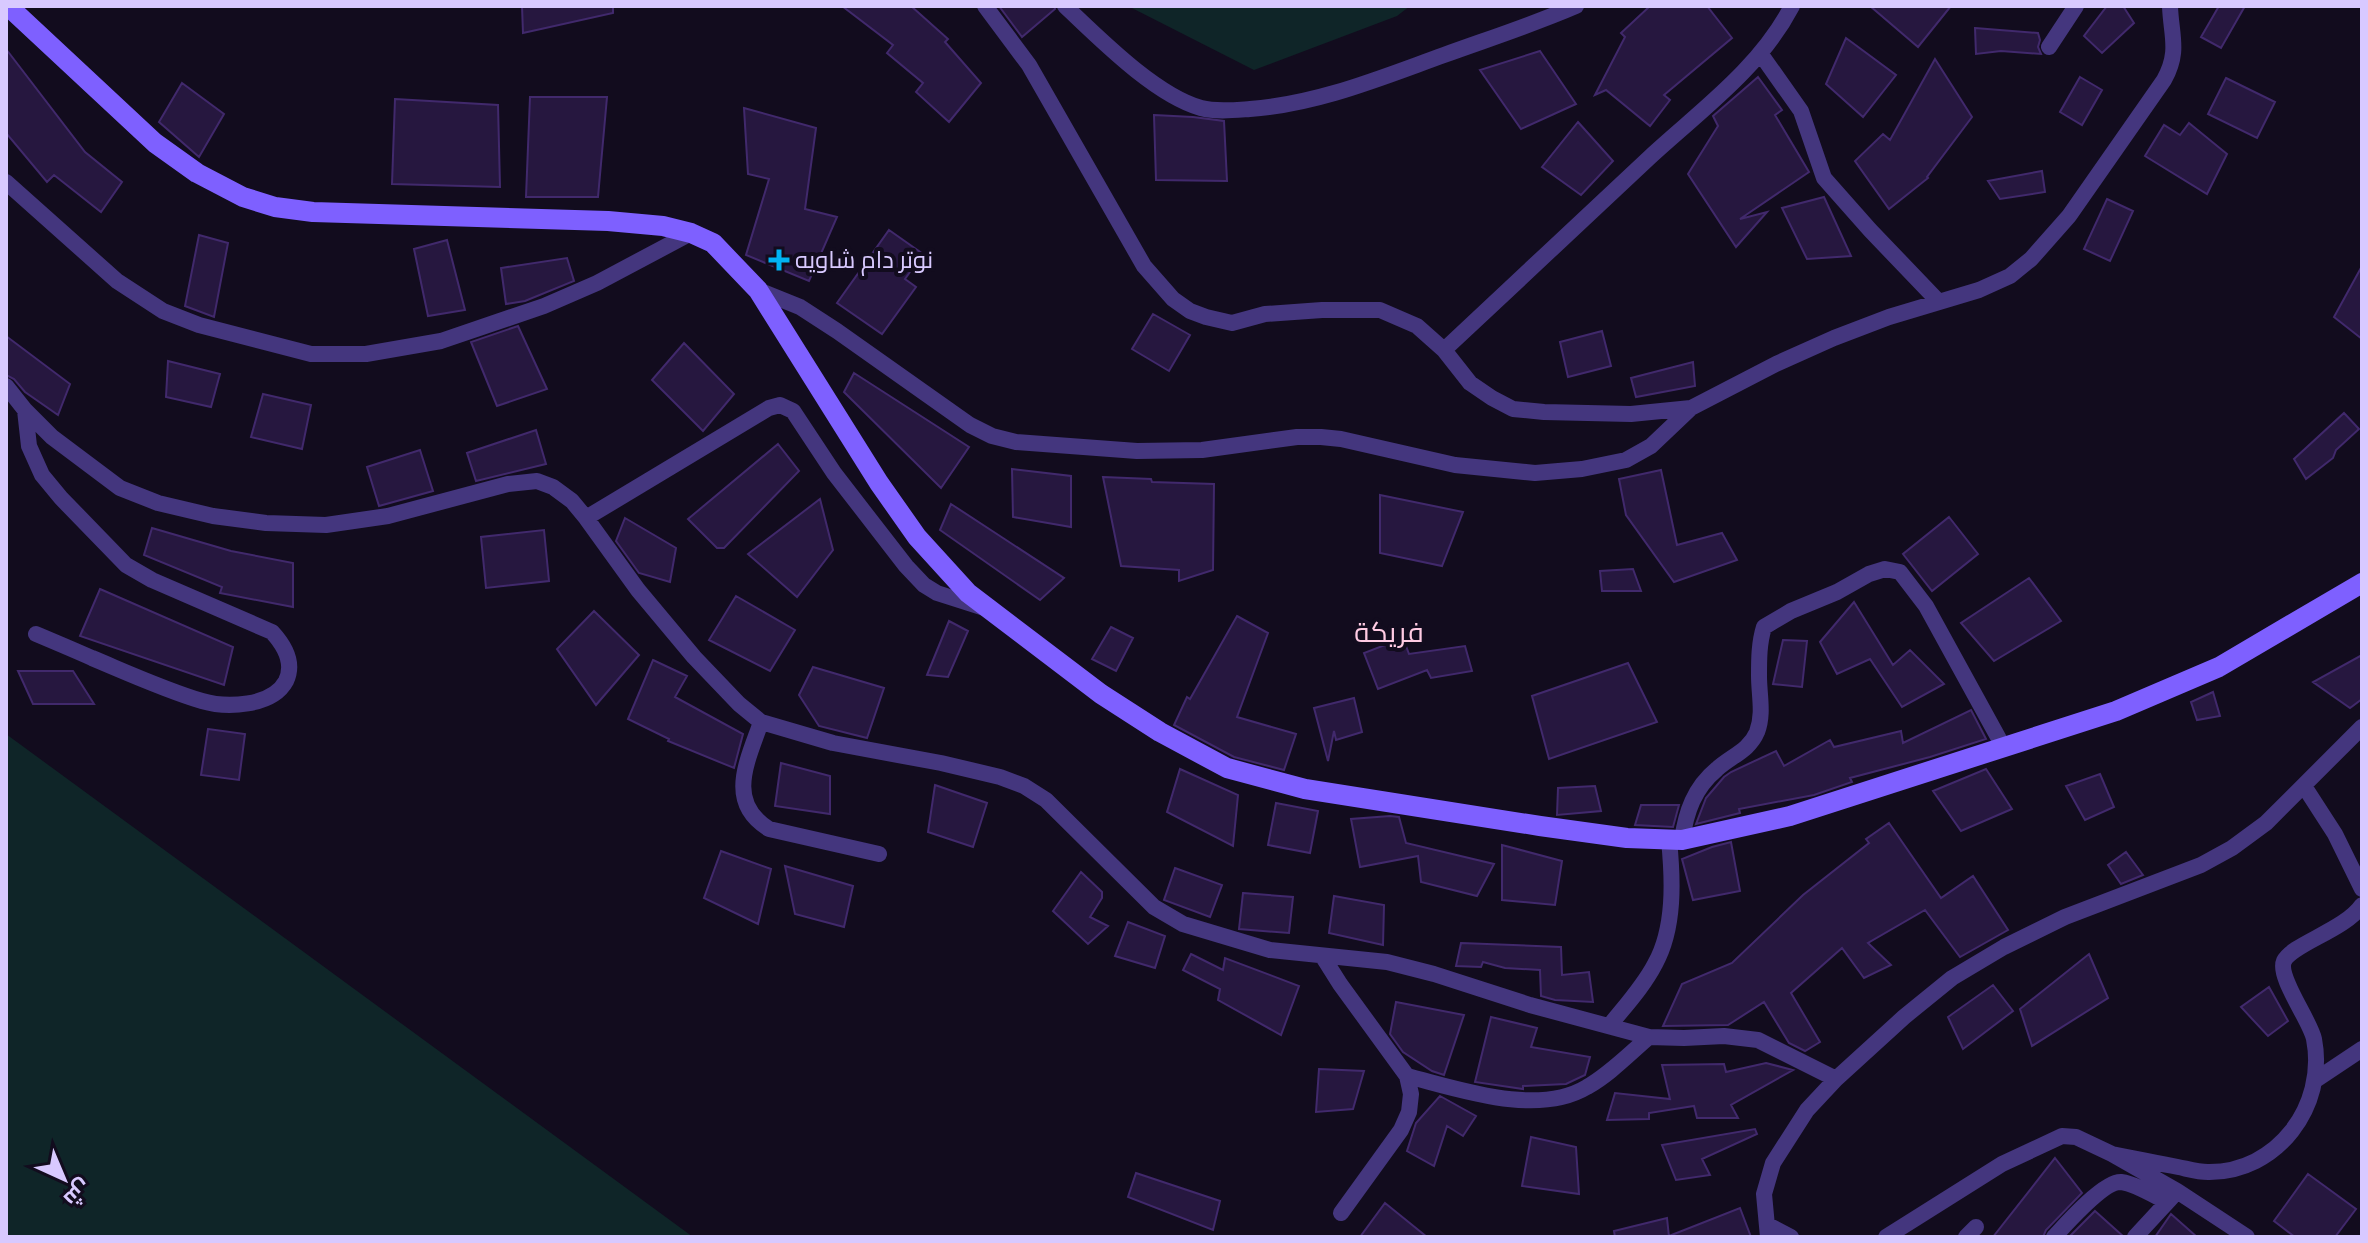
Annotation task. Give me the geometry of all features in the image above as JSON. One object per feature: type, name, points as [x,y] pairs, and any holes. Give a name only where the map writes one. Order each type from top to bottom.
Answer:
[{"type":"street","points":[[8,6],[155,143],[197,173],[243,197],[275,207],[313,212],[608,221],[663,226],[713,243],[758,290],[879,483],[917,537],[968,593],[1101,694],[1160,732],[1227,768],[1305,789],[1627,838],[1676,840],[1790,816],[2116,711],[2219,667],[2362,583]]},
{"type":"street","points":[[985,6],[1029,65],[1144,266],[1173,299],[1190,311],[1232,323],[1265,314],[1380,310],[1417,326],[1444,350],[1470,383],[1513,409],[1631,414],[1691,408]]},
{"type":"street","points":[[1065,6],[1101,40],[1175,97],[1202,108],[1232,110],[1309,101],[1354,88],[1576,6]]},
{"type":"street","points":[[1444,350],[1738,79],[1776,34],[1792,6]]},
{"type":"street","points":[[2049,47],[2076,6]]},
{"type":"street","points":[[758,290],[800,307],[970,425],[992,436],[1016,442],[1137,451],[1202,450],[1297,437],[1321,437],[1455,465],[1535,473],[1582,469],[1626,460],[1651,446],[1691,408],[1776,364],[1889,317],[1979,290],[2010,276],[2031,259],[2069,216],[2164,80],[2175,52],[2170,6]]},
{"type":"street","points":[[1760,53],[1801,111],[1824,178],[1938,301]]},
{"type":"street","points":[[6,182],[117,281],[163,311],[199,325],[311,354],[366,354],[441,341],[597,283],[691,233]]},
{"type":"street","points":[[6,386],[52,437],[120,488],[158,503],[213,516],[266,523],[326,525],[388,516],[508,484],[537,481],[553,487],[572,501],[638,590],[694,657],[761,722],[833,743],[941,763],[1024,786],[1046,800],[1154,907],[1183,924],[1270,950],[1387,962],[1649,1037],[1724,1036],[1758,1040],[1836,1079]]},
{"type":"street","points":[[586,518],[769,408],[780,405],[788,407],[800,419],[843,485],[924,585],[937,593],[990,611]]},
{"type":"street","points":[[25,410],[29,446],[42,475],[126,565],[152,580],[272,632],[285,646],[289,664],[286,680],[276,693],[254,704],[204,702],[36,634]]},
{"type":"street","points":[[1610,1025],[1640,989],[1657,962],[1670,915],[1676,840],[1689,807],[1699,788],[1717,768],[1743,752],[1757,732],[1762,710],[1759,675],[1764,627],[1869,574],[1885,569],[1900,572],[1926,606],[2004,748]]},
{"type":"street","points":[[761,722],[742,784],[747,807],[755,821],[769,829],[879,854]]},
{"type":"street","points":[[1791,1237],[1768,1231],[1764,1194],[1773,1163],[1807,1110],[1904,1017],[1952,978],[2004,947],[2065,917],[2201,865],[2251,836],[2362,727]]},
{"type":"street","points":[[2304,786],[2335,834],[2362,889]]},
{"type":"street","points":[[2112,1154],[2206,1173],[2232,1170],[2256,1162],[2278,1148],[2295,1129],[2307,1106],[2314,1081],[2314,1041],[2310,1026],[2282,965],[2294,951],[2351,919],[2362,905]]},
{"type":"street","points":[[1323,957],[1407,1076],[1411,1094],[1409,1112],[1401,1130],[1341,1213]]},
{"type":"street","points":[[1407,1076],[1477,1095],[1541,1100],[1575,1094],[1589,1087],[1649,1037]]},
{"type":"street","points":[[2314,1081],[2362,1049]]},
{"type":"street","points":[[1886,1237],[2002,1164],[2062,1136],[2076,1137],[2112,1154],[2224,1232],[2247,1237]]},
{"type":"street","points":[[2054,1237],[2114,1182],[2172,1196]]},
{"type":"street","points":[[2135,1237],[2172,1196]]},
{"type":"green space","points":[[1128,6],[1410,6],[1397,16],[1254,70]]},
{"type":"green space","points":[[6,734],[693,1237],[6,1237]]},
{"type":"building","points":[[522,6],[613,6],[613,13],[523,33]]},
{"type":"building","points":[[842,6],[911,6],[948,39],[945,42],[981,83],[949,122],[916,92],[923,83],[887,53],[893,45]]},
{"type":"building","points":[[999,6],[1054,6],[1055,9],[1022,37]]},
{"type":"building","points":[[1650,6],[1707,6],[1732,38],[1664,95],[1670,100],[1650,126],[1606,90],[1595,95],[1625,37],[1621,33]]},
{"type":"building","points":[[1870,6],[1951,6],[1918,47]]},
{"type":"building","points":[[2107,6],[2123,6],[2134,23],[2102,53],[2084,36]]},
{"type":"building","points":[[2219,6],[2245,6],[2221,48],[2201,37]]},
{"type":"building","points":[[1975,28],[2038,33],[2041,54],[2001,51],[1976,54]]},
{"type":"building","points":[[1846,38],[1896,75],[1863,117],[1826,84]]},
{"type":"building","points":[[6,49],[85,152],[122,182],[101,212],[54,175],[47,182],[6,133]]},
{"type":"building","points":[[1540,51],[1576,104],[1521,129],[1480,70]]},
{"type":"building","points":[[1935,59],[1972,117],[1928,178],[1889,209],[1855,161],[1883,134],[1890,140]]},
{"type":"building","points":[[1758,77],[1782,110],[1775,115],[1809,172],[1740,219],[1767,212],[1736,247],[1688,174],[1718,126],[1713,116]]},
{"type":"building","points":[[2080,77],[2102,90],[2082,125],[2060,112]]},
{"type":"building","points":[[2226,78],[2275,102],[2257,138],[2208,114]]},
{"type":"building","points":[[182,83],[224,114],[199,157],[159,122]]},
{"type":"building","points":[[530,97],[607,97],[598,197],[526,197]]},
{"type":"building","points":[[395,99],[498,105],[500,187],[392,184]]},
{"type":"building","points":[[744,108],[816,128],[805,209],[837,217],[809,281],[746,255],[769,179],[748,174]]},
{"type":"building","points":[[1154,115],[1224,121],[1227,181],[1156,180]]},
{"type":"building","points":[[1578,122],[1613,161],[1581,195],[1542,167]]},
{"type":"building","points":[[2189,123],[2227,154],[2207,194],[2145,156],[2164,125],[2180,135]]},
{"type":"building","points":[[2042,171],[2045,192],[2000,199],[1988,181]]},
{"type":"building","points":[[1824,197],[1851,256],[1807,259],[1782,208]]},
{"type":"building","points":[[2107,199],[2133,211],[2110,261],[2084,249]]},
{"type":"building","points":[[889,230],[923,254],[905,279],[916,287],[882,334],[837,303]]},
{"type":"building","points":[[199,235],[228,243],[214,317],[185,306]]},
{"type":"building","points":[[447,240],[465,310],[428,316],[414,249]]},
{"type":"building","points":[[567,258],[574,281],[525,301],[506,304],[501,268]]},
{"type":"building","points":[[2362,266],[2362,339],[2334,317]]},
{"type":"building","points":[[1153,314],[1190,335],[1169,371],[1132,349]]},
{"type":"building","points":[[518,326],[547,389],[497,406],[471,342]]},
{"type":"building","points":[[1602,331],[1611,366],[1568,377],[1560,342]]},
{"type":"building","points":[[6,336],[70,384],[58,415],[6,375]]},
{"type":"building","points":[[684,343],[734,394],[703,431],[652,380]]},
{"type":"building","points":[[168,361],[220,374],[211,407],[166,397]]},
{"type":"building","points":[[1693,362],[1695,386],[1636,397],[1631,378]]},
{"type":"building","points":[[854,373],[969,447],[941,488],[844,392]]},
{"type":"building","points":[[263,394],[311,405],[302,449],[251,437]]},
{"type":"building","points":[[2344,413],[2359,429],[2336,450],[2333,458],[2306,479],[2294,459]]},
{"type":"building","points":[[536,430],[546,464],[476,481],[467,453]]},
{"type":"building","points":[[778,444],[799,471],[724,548],[717,548],[688,519]]},
{"type":"building","points":[[420,450],[433,491],[379,506],[367,467]]},
{"type":"building","points":[[1012,469],[1071,476],[1071,527],[1013,517]]},
{"type":"building","points":[[1661,470],[1677,545],[1722,533],[1737,560],[1674,582],[1626,515],[1619,479]]},
{"type":"building","points":[[1103,477],[1214,484],[1213,570],[1179,581],[1179,570],[1121,566]]},
{"type":"building","points":[[1380,495],[1463,512],[1442,566],[1380,553]]},
{"type":"building","points":[[820,499],[833,550],[797,597],[748,554]]},
{"type":"building","points":[[951,504],[1064,578],[1040,600],[940,530]]},
{"type":"building","points":[[1949,517],[1978,554],[1932,591],[1903,554]]},
{"type":"building","points":[[625,518],[676,548],[670,582],[639,573],[616,541]]},
{"type":"building","points":[[152,528],[231,551],[293,563],[293,607],[220,593],[222,587],[144,555]]},
{"type":"building","points":[[544,530],[549,581],[486,588],[481,537]]},
{"type":"building","points":[[1633,569],[1641,591],[1602,591],[1600,571]]},
{"type":"building","points":[[2029,578],[2061,621],[1994,661],[1961,623]]},
{"type":"building","points":[[100,589],[233,647],[224,685],[80,636]]},
{"type":"building","points":[[736,596],[795,630],[770,671],[709,640]]},
{"type":"building","points":[[1854,602],[1893,665],[1910,650],[1944,684],[1902,707],[1870,659],[1837,674],[1820,642]]},
{"type":"building","points":[[594,611],[639,655],[596,705],[557,649]]},
{"type":"building","points":[[1237,616],[1268,633],[1237,717],[1296,734],[1284,770],[1234,757],[1174,725],[1187,697],[1190,699]]},
{"type":"building","points":[[949,621],[968,631],[948,677],[927,675]]},
{"type":"building","points":[[1111,627],[1133,638],[1116,671],[1092,659]]},
{"type":"building","points":[[1403,638],[1409,654],[1465,646],[1472,671],[1431,678],[1427,670],[1378,689],[1364,653]]},
{"type":"building","points":[[1783,640],[1807,641],[1802,687],[1773,684]]},
{"type":"building","points":[[2362,655],[2362,699],[2350,708],[2313,682]]},
{"type":"building","points":[[653,660],[687,676],[675,697],[743,734],[734,768],[668,741],[628,719]]},
{"type":"building","points":[[1628,663],[1657,722],[1549,759],[1532,696]]},
{"type":"building","points":[[813,667],[884,688],[867,738],[819,726],[799,695]]},
{"type":"building","points":[[18,671],[73,671],[94,704],[33,704]]},
{"type":"building","points":[[2213,692],[2220,716],[2197,720],[2191,702]]},
{"type":"building","points":[[1354,698],[1362,732],[1336,740],[1334,731],[1328,761],[1314,708]]},
{"type":"building","points":[[1971,710],[1986,739],[1850,778],[1852,782],[1814,795],[1739,809],[1740,813],[1696,824],[1706,798],[1724,777],[1776,751],[1784,766],[1830,740],[1834,747],[1901,731],[1903,743]]},
{"type":"building","points":[[208,729],[245,734],[239,780],[201,775]]},
{"type":"building","points":[[781,763],[830,776],[830,814],[775,806]]},
{"type":"building","points":[[1180,769],[1238,795],[1233,846],[1167,812]]},
{"type":"building","points":[[1986,769],[2012,809],[1961,831],[1933,791]]},
{"type":"building","points":[[2100,774],[2114,807],[2085,820],[2066,786]]},
{"type":"building","points":[[935,785],[987,803],[973,847],[928,832]]},
{"type":"building","points":[[1595,786],[1601,811],[1557,815],[1558,788]]},
{"type":"building","points":[[1276,803],[1318,811],[1310,853],[1268,845]]},
{"type":"building","points":[[1641,805],[1679,805],[1673,827],[1635,825]]},
{"type":"building","points":[[1399,817],[1406,843],[1494,864],[1477,896],[1421,882],[1418,856],[1360,867],[1351,819]]},
{"type":"building","points":[[1889,823],[1941,898],[1973,876],[2008,930],[1960,957],[1925,910],[1868,943],[1891,965],[1864,978],[1842,948],[1791,993],[1820,1042],[1805,1051],[1789,1043],[1764,1002],[1728,1025],[1663,1026],[1682,984],[1732,963],[1803,895],[1869,843],[1866,839]]},
{"type":"building","points":[[1731,842],[1740,891],[1693,900],[1682,859]]},
{"type":"building","points":[[1502,845],[1562,861],[1555,905],[1502,900]]},
{"type":"building","points":[[721,851],[771,869],[758,924],[704,898]]},
{"type":"building","points":[[2126,852],[2143,875],[2121,884],[2108,865]]},
{"type":"building","points":[[785,866],[853,886],[844,927],[795,914]]},
{"type":"building","points":[[1175,868],[1222,885],[1210,917],[1164,900]]},
{"type":"building","points":[[1081,872],[1102,892],[1102,898],[1090,917],[1108,926],[1088,944],[1053,911]]},
{"type":"building","points":[[1243,893],[1293,897],[1289,933],[1239,929]]},
{"type":"building","points":[[1334,896],[1384,905],[1383,945],[1329,933]]},
{"type":"building","points":[[1128,922],[1165,936],[1155,968],[1115,956]]},
{"type":"building","points":[[1461,943],[1561,947],[1562,975],[1589,972],[1593,1002],[1541,996],[1540,970],[1505,968],[1483,962],[1481,967],[1456,966]]},
{"type":"building","points":[[1191,954],[1223,970],[1225,958],[1299,986],[1281,1035],[1218,1000],[1220,989],[1183,970]]},
{"type":"building","points":[[2089,954],[2108,998],[2032,1046],[2020,1009]]},
{"type":"building","points":[[1993,985],[2013,1011],[1963,1049],[1948,1017]]},
{"type":"building","points":[[2269,987],[2288,1021],[2268,1036],[2241,1007]]},
{"type":"building","points":[[1396,1002],[1464,1015],[1444,1075],[1403,1052],[1390,1034]]},
{"type":"building","points":[[1491,1017],[1537,1028],[1531,1047],[1590,1057],[1585,1075],[1566,1084],[1523,1086],[1523,1089],[1475,1082]]},
{"type":"building","points":[[1766,1063],[1793,1070],[1731,1105],[1738,1118],[1697,1118],[1694,1106],[1649,1113],[1649,1119],[1607,1120],[1615,1093],[1670,1099],[1662,1065],[1724,1064],[1726,1072]]},
{"type":"building","points":[[1319,1069],[1364,1071],[1353,1109],[1316,1112]]},
{"type":"building","points":[[1440,1096],[1476,1116],[1463,1136],[1447,1126],[1434,1166],[1407,1151],[1416,1123]]},
{"type":"building","points":[[1755,1129],[1757,1134],[1702,1159],[1710,1175],[1676,1180],[1662,1145]]},
{"type":"building","points":[[1531,1137],[1576,1147],[1579,1194],[1522,1186]]},
{"type":"building","points":[[2055,1158],[2082,1193],[2043,1237],[1993,1237]]},
{"type":"building","points":[[1136,1173],[1220,1201],[1213,1230],[1128,1197]]},
{"type":"building","points":[[2308,1174],[2356,1209],[2335,1237],[2295,1237],[2274,1221]]},
{"type":"building","points":[[1385,1203],[1427,1237],[1360,1237]]},
{"type":"building","points":[[1740,1208],[1751,1237],[1669,1237],[1669,1236]]},
{"type":"building","points":[[2095,1211],[2124,1237],[2069,1237]]},
{"type":"building","points":[[2171,1214],[2197,1237],[2155,1237]]},
{"type":"building","points":[[1667,1218],[1669,1237],[1615,1237],[1614,1231]]},
{"type":"place","name":"نوتر دام شاويه","points":[[779,260]]},
{"type":"district","name":"فريكة","points":[[1389,632]]}]
